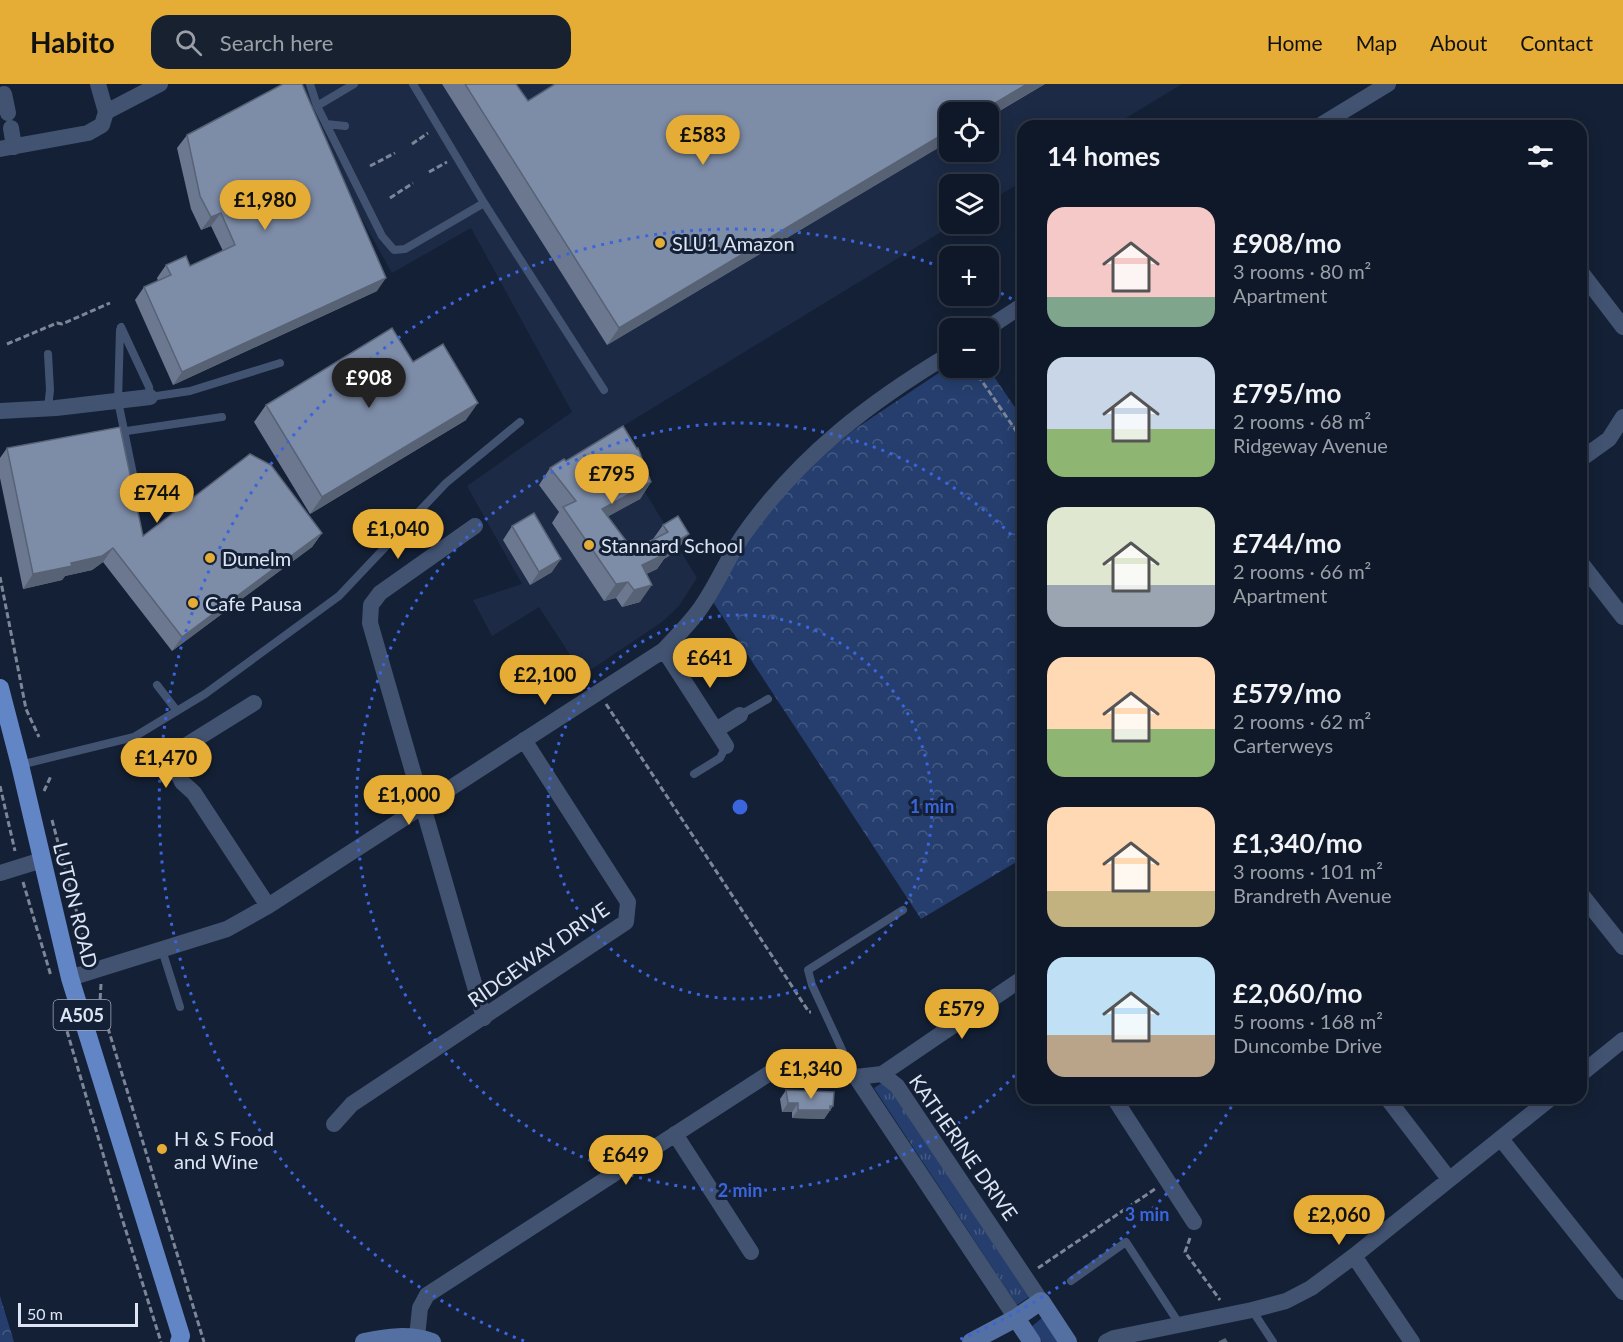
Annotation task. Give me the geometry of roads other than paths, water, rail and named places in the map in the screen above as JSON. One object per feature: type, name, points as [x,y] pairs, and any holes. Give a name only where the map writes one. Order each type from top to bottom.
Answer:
[{"type":"main road","name":"LUTON ROAD","points":[[0,688],[70,978],[183,1340]]},
{"type":"street","points":[[4,94],[9,120],[7,148],[88,133],[102,125],[106,112],[98,84]]},
{"type":"street","points":[[106,112],[160,84]]},
{"type":"street","points":[[1329,120],[1388,84]]},
{"type":"street","points":[[1587,280],[1623,327]]},
{"type":"street","points":[[999,321],[1017,311]]},
{"type":"street","points":[[70,978],[227,929],[268,906],[664,650],[698,612],[746,530],[805,460],[850,420],[905,381],[939,361]]},
{"type":"street","points":[[0,411],[150,397]]},
{"type":"street","points":[[1587,455],[1609,439],[1623,417]]},
{"type":"street","points":[[475,526],[380,593],[371,605],[370,623],[484,1018]]},
{"type":"street","points":[[1587,571],[1623,617]]},
{"type":"street","points":[[664,650],[726,746]]},
{"type":"street","points":[[254,703],[170,756],[182,782],[194,793],[268,906]]},
{"type":"street","points":[[716,730],[740,715]]},
{"type":"street","name":"RIDGEWAY DRIVE","points":[[334,1124],[352,1104],[626,922],[628,902],[524,740]]},
{"type":"street","points":[[0,873],[42,860]]},
{"type":"street","points":[[1587,900],[1617,928],[1623,947]]},
{"type":"street","points":[[882,1074],[1017,982]]},
{"type":"street","points":[[1587,1069],[1623,1040]]},
{"type":"street","name":"KATHERINE DRIVE","points":[[424,1340],[420,1308],[427,1295],[776,1069],[813,1065],[851,1075],[882,1074],[897,1086],[1068,1342]]},
{"type":"street","points":[[851,1075],[1032,1342]]},
{"type":"street","points":[[1118,1104],[1194,1221]]},
{"type":"street","points":[[1392,1104],[1449,1179]]},
{"type":"street","points":[[1106,1342],[1114,1338],[1153,1336],[1180,1325],[1252,1310],[1286,1301],[1311,1288],[1544,1104]]},
{"type":"street","points":[[675,1134],[751,1252]]},
{"type":"street","points":[[1501,1139],[1623,1292]]},
{"type":"street","points":[[1354,1256],[1412,1342]]},
{"type":"street","points":[[971,1342],[1016,1318],[1041,1301]]},
{"type":"street","points":[[364,1342],[388,1337],[424,1340]]},
{"type":"lane","points":[[310,84],[317,106],[382,236],[394,250],[405,249],[484,203]]},
{"type":"lane","points":[[317,106],[354,84]]},
{"type":"lane","points":[[413,84],[484,203],[604,390]]},
{"type":"lane","points":[[326,124],[345,126]]},
{"type":"lane","points":[[134,479],[118,401],[120,327],[148,387],[150,397],[190,391],[280,363]]},
{"type":"lane","points":[[48,354],[50,390],[48,408]]},
{"type":"lane","points":[[103,435],[222,417]]},
{"type":"lane","points":[[20,765],[134,737],[205,694],[339,596],[446,483],[520,422]]},
{"type":"lane","points":[[157,685],[177,711]]},
{"type":"lane","points":[[740,715],[768,699]]},
{"type":"lane","points":[[694,774],[720,758],[726,746]]},
{"type":"lane","points":[[851,1075],[843,1052],[812,986],[808,970],[903,910]]},
{"type":"lane","points":[[162,950],[180,1007]]},
{"type":"lane","points":[[1071,1281],[1126,1242],[1180,1325]]},
{"type":"lane","points":[[1252,1310],[1272,1342]]},
{"type":"place","name":"SLU1 Amazon","points":[[660,243]]},
{"type":"place","name":"Stannard School","points":[[589,545]]},
{"type":"place","name":"Dunelm","points":[[210,558]]},
{"type":"place","name":"Cafe Pausa","points":[[193,603]]},
{"type":"place","name":"H & S Food and Wine","points":[[162,1149]]}]
